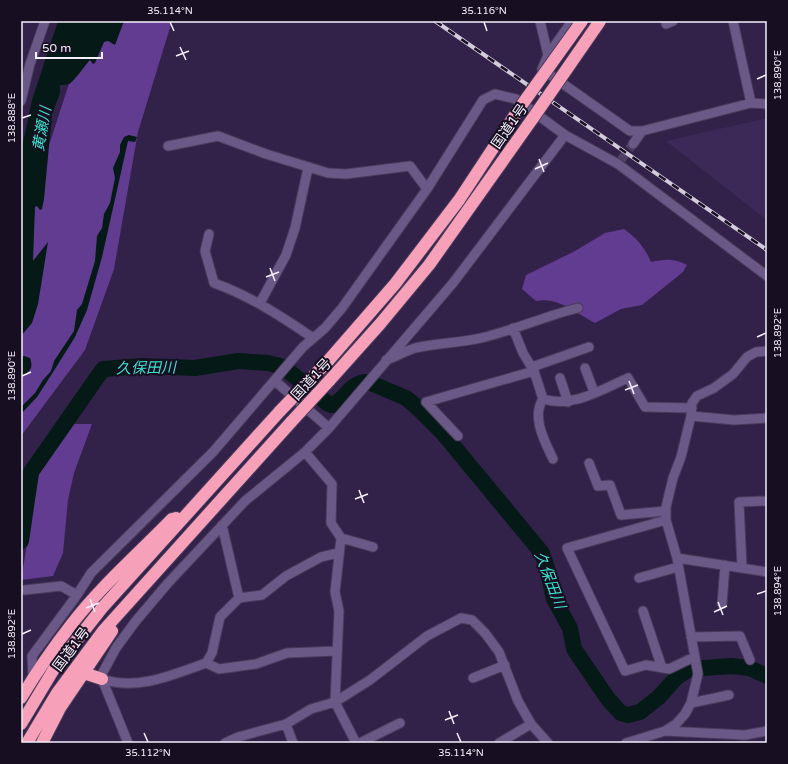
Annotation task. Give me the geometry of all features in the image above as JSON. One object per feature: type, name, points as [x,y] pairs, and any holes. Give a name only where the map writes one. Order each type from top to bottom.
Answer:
[{"type":"highway","name":"国道1号","points":[[21,724],[54,669],[102,608],[280,411],[328,361],[395,284],[454,206],[521,106],[582,21]]},
{"type":"highway","name":"国道1号","points":[[27,743],[57,693],[81,660],[139,590],[329,382],[429,265],[600,21]]},
{"type":"highway","points":[[21,698],[32,677],[71,625],[92,601],[172,519],[188,513]]},
{"type":"highway","points":[[42,743],[60,708],[139,590]]},
{"type":"highway","points":[[84,673],[102,679]]},
{"type":"street","points":[[21,101],[30,64],[45,21]]},
{"type":"street","points":[[540,21],[548,55]]},
{"type":"street","points":[[572,21],[548,55],[542,69],[630,131],[642,131],[752,103],[767,104]]},
{"type":"street","points":[[733,21],[752,103]]},
{"type":"street","points":[[32,677],[32,656],[77,595],[91,573],[213,452],[290,363],[313,338],[325,328],[342,308],[426,189],[483,100],[495,94],[516,99],[565,135],[620,162],[767,276]]},
{"type":"street","points":[[633,144],[642,131]]},
{"type":"street","points":[[128,743],[102,679],[102,672],[134,622],[222,524],[245,501],[305,452],[329,428],[453,283],[565,135]]},
{"type":"street","points":[[168,146],[218,136],[308,168],[328,173],[346,174],[410,166],[426,189]]},
{"type":"street","points":[[260,303],[286,255],[295,228],[308,168]]},
{"type":"street","points":[[209,234],[205,251],[214,283],[235,290],[260,303],[313,338]]},
{"type":"street","points":[[386,360],[397,357],[412,349],[482,338],[541,320],[551,314],[578,308]]},
{"type":"street","points":[[513,328],[523,353],[533,369],[543,399]]},
{"type":"street","points":[[458,436],[426,402],[533,369],[589,347]]},
{"type":"street","points":[[626,743],[665,731],[676,724],[685,714],[691,703],[698,674],[677,562],[666,515],[673,478],[681,457],[692,403],[697,396],[714,388],[733,374],[747,357],[756,352],[767,351]]},
{"type":"street","points":[[585,368],[594,392]]},
{"type":"street","points":[[560,378],[568,402]]},
{"type":"street","points":[[543,399],[554,403],[568,402],[628,378],[644,407],[691,412],[734,420],[767,418]]},
{"type":"street","points":[[275,381],[329,428]]},
{"type":"street","points":[[543,399],[539,405],[540,433],[553,459]]},
{"type":"street","points":[[305,452],[332,484],[331,523],[340,538],[334,592],[338,611],[335,702],[356,743]]},
{"type":"street","points":[[588,463],[598,486],[610,485],[621,515],[666,515]]},
{"type":"street","points":[[742,568],[739,502],[767,501]]},
{"type":"street","points":[[666,515],[567,548],[625,671],[646,665],[669,669],[696,660]]},
{"type":"street","points":[[222,524],[239,598]]},
{"type":"street","points":[[340,538],[373,547]]},
{"type":"street","points":[[102,679],[114,683],[131,684],[164,678],[206,663],[212,653],[220,617],[239,598],[262,595],[271,590],[286,576],[321,556],[338,553]]},
{"type":"street","points":[[639,578],[677,562],[725,565],[767,572]]},
{"type":"street","points":[[722,604],[725,565]]},
{"type":"street","points":[[25,590],[61,586],[77,595]]},
{"type":"street","points":[[643,610],[662,668]]},
{"type":"street","points":[[225,743],[238,737],[286,724],[311,709],[335,702],[370,680],[427,636],[460,618],[472,620],[485,633],[500,652],[518,701],[531,724],[548,743]]},
{"type":"street","points":[[691,637],[740,636],[750,660]]},
{"type":"street","points":[[206,663],[219,669],[256,664],[287,652],[337,651]]},
{"type":"street","points":[[473,678],[504,665]]},
{"type":"street","points":[[691,703],[729,695]]},
{"type":"street","points":[[360,743],[400,723]]},
{"type":"street","points":[[286,724],[293,743]]},
{"type":"street","points":[[499,743],[531,724]]},
{"type":"street","points":[[665,731],[745,735],[767,731]]},
{"type":"shaded area","points":[[119,21],[172,21],[138,132],[114,269],[85,350],[21,436],[21,218],[50,142],[77,59]]},
{"type":"shaded area","points":[[767,118],[767,220],[666,141]]},
{"type":"shaded area","points":[[624,229],[640,244],[651,262],[669,260],[678,261],[687,265],[683,272],[642,305],[621,309],[595,323],[567,307],[552,301],[536,301],[522,289],[526,275],[575,251],[605,233]]},
{"type":"shaded area","points":[[74,424],[92,424],[74,473],[68,500],[63,553],[53,576],[21,580],[39,474]]},
{"type":"water","name":"黄瀬川","points":[[58,21],[124,21],[115,45],[108,41],[104,42],[95,63],[93,64],[90,60],[71,83],[67,85],[60,85],[60,93],[52,114],[42,209],[40,210],[37,206],[35,207],[33,261],[48,242],[38,304],[32,323],[21,336],[21,152],[32,100]]},
{"type":"water","points":[[129,135],[137,137],[135,142],[128,141],[102,257],[87,310],[75,337],[55,369],[37,397],[21,414],[21,407],[35,393],[51,371],[54,361],[74,331],[77,310],[82,304],[95,261],[97,236],[102,228],[104,214],[110,203],[115,178],[113,168],[120,152],[120,145],[124,137]]},
{"type":"water","points":[[24,356],[30,358],[31,367],[30,370],[21,378],[21,357]]},
{"type":"waterway","name":"久保田川","points":[[21,541],[31,472],[103,369],[142,366],[195,368],[238,361],[268,363],[280,366],[291,373],[327,403],[332,405],[340,400],[354,386],[364,382]]},
{"type":"waterway","name":"久保田川","points":[[373,384],[406,398],[418,408],[442,432],[542,553],[554,599],[570,628],[574,649],[608,699],[621,713],[628,715],[640,712],[659,697],[677,677],[689,669],[731,666],[749,668],[767,676]]},
{"type":"tunnel","points":[[621,160],[633,144]]},
{"type":"railway","points":[[435,21],[767,250]]}]
